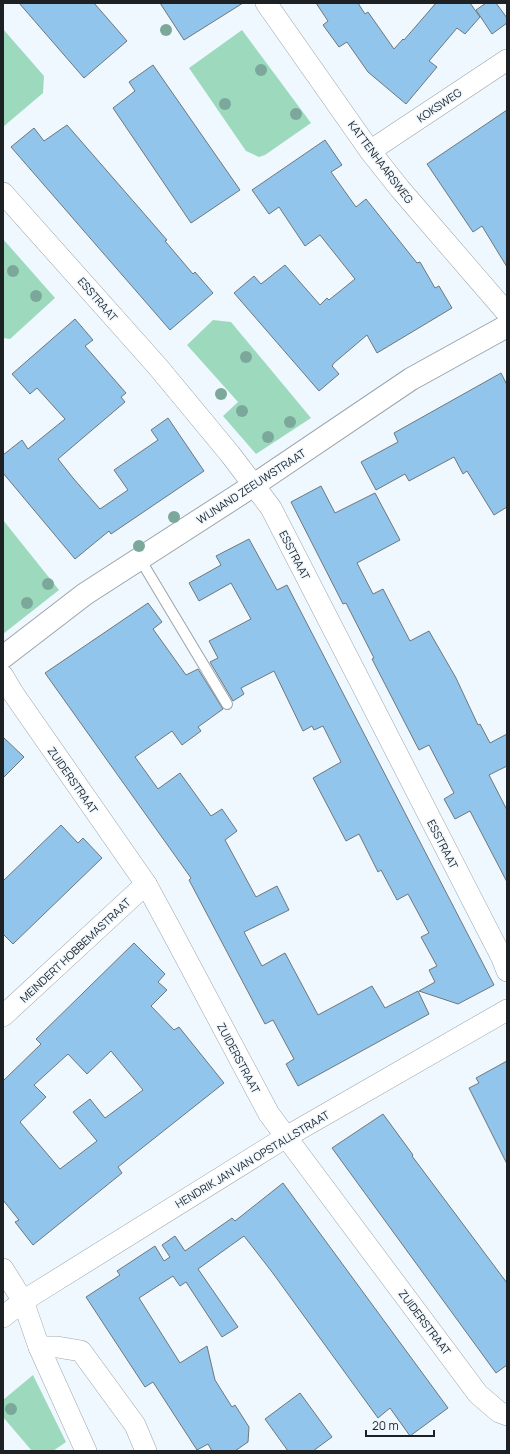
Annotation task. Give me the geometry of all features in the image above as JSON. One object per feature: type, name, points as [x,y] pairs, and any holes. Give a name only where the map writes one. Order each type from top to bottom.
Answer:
[{"type":"main road","name":"WIJNAND ZEEUWSTRAAT","points":[[3,657],[86,594],[254,485],[411,379],[507,326]]},
{"type":"street","name":"KATTENHAARSWEG","points":[[266,3],[370,151],[400,189],[507,313]]},
{"type":"street","name":"KOKSWEG","points":[[370,151],[507,60]]},
{"type":"street","name":"ESSTRAAT","points":[[3,193],[158,367],[271,508],[505,961]]},
{"type":"street","name":"ZUIDERSTRAAT","points":[[3,676],[13,693],[146,884],[268,1114],[478,1394],[499,1412],[507,1415]]},
{"type":"street","name":"MEINDERT HOBBEMASTRAAT","points":[[3,1016],[146,884]]},
{"type":"street","name":"HENDRIK JAN VAN OPSTALLSTRAAT","points":[[3,1317],[23,1301],[286,1136],[507,1010]]},
{"type":"street","points":[[3,1269],[23,1301],[39,1347],[86,1451]]},
{"type":"street","points":[[39,1347],[57,1347],[81,1351],[135,1425],[146,1451]]},
{"type":"lane","points":[[140,559],[227,704]]},
{"type":"green space","points":[[3,29],[44,76],[43,93],[3,127]]},
{"type":"green space","points":[[242,30],[311,123],[265,155],[259,157],[246,151],[189,68]]},
{"type":"green space","points":[[3,239],[55,298],[10,339],[3,338]]},
{"type":"green space","points":[[213,320],[231,322],[311,418],[256,454],[223,416],[238,402],[187,345]]},
{"type":"green space","points":[[3,520],[59,590],[3,634]]},
{"type":"green space","points":[[33,1375],[66,1442],[53,1451],[32,1451],[3,1417],[3,1400]]},
{"type":"building","points":[[19,3],[94,3],[127,41],[84,78]]},
{"type":"building","points":[[160,3],[243,3],[184,40]]},
{"type":"building","points":[[316,3],[358,3],[365,14],[368,12],[394,49],[403,39],[404,40],[436,3],[470,3],[480,17],[465,34],[457,28],[429,61],[437,67],[406,104],[368,72],[347,42],[339,47],[323,25],[328,21]]},
{"type":"building","points":[[486,3],[496,3],[507,18],[507,23],[492,34],[476,10]]},
{"type":"building","points":[[153,65],[240,190],[191,223],[113,108],[135,91],[129,82]]},
{"type":"building","points":[[507,110],[507,267],[482,226],[473,232],[427,164]]},
{"type":"building","points":[[67,125],[167,240],[165,241],[193,274],[195,272],[213,293],[170,330],[11,147],[34,128],[44,141]]},
{"type":"building","points":[[325,140],[342,165],[331,172],[356,207],[366,199],[417,263],[420,262],[435,288],[439,286],[452,308],[377,353],[367,335],[334,363],[332,366],[339,374],[319,391],[234,293],[254,276],[261,284],[285,265],[320,305],[327,298],[329,300],[355,279],[320,235],[305,246],[279,207],[269,214],[252,190]]},
{"type":"building","points":[[75,319],[93,340],[85,346],[126,393],[121,397],[125,402],[58,459],[73,478],[100,509],[128,490],[114,470],[158,440],[151,430],[168,418],[204,471],[111,534],[109,531],[75,559],[3,473],[3,455],[22,440],[28,449],[65,419],[37,388],[30,394],[12,374]]},
{"type":"building","points":[[501,373],[507,385],[507,507],[494,515],[467,471],[463,474],[454,457],[409,481],[405,474],[376,490],[361,462],[398,442],[394,433]]},
{"type":"building","points":[[321,486],[335,513],[375,493],[400,540],[357,563],[373,594],[383,589],[410,641],[429,631],[456,678],[478,725],[480,724],[490,743],[507,734],[507,766],[489,775],[507,810],[507,882],[470,811],[455,819],[444,799],[454,793],[429,745],[419,750],[372,659],[374,658],[346,603],[343,604],[291,502]]},
{"type":"building","points":[[249,539],[277,590],[287,585],[494,985],[458,1004],[419,991],[435,982],[429,970],[437,966],[421,937],[429,933],[408,894],[397,900],[381,870],[378,872],[359,834],[346,841],[313,778],[341,762],[323,726],[314,730],[312,726],[303,731],[274,671],[241,688],[244,694],[233,701],[210,662],[218,658],[209,641],[251,619],[231,583],[199,601],[189,583],[221,565],[216,556]]},
{"type":"building","points":[[148,603],[162,622],[153,629],[186,675],[198,669],[223,709],[198,727],[201,731],[182,745],[172,731],[135,757],[158,789],[180,773],[211,816],[222,809],[237,831],[225,840],[256,897],[277,886],[289,910],[244,932],[262,966],[285,953],[318,1015],[372,986],[385,1008],[418,991],[429,1014],[298,1086],[286,1064],[294,1059],[273,1020],[265,1024],[189,880],[191,878],[45,673]]},
{"type":"building","points":[[3,737],[24,757],[3,778]]},
{"type":"building","points":[[61,825],[78,843],[83,838],[102,858],[13,944],[3,934],[3,881]]},
{"type":"building","points":[[134,943],[165,974],[158,982],[167,990],[151,1006],[174,1030],[179,1027],[224,1083],[118,1167],[122,1173],[33,1245],[15,1222],[19,1220],[3,1200],[3,1081],[41,1044],[36,1039]],"holes":[[[111,1051],[143,1090],[105,1118],[90,1099],[73,1112],[97,1141],[60,1169],[20,1122],[46,1097],[34,1085],[68,1054],[87,1074]]]},
{"type":"building","points":[[507,1061],[507,1164],[469,1088],[479,1083],[476,1078]]},
{"type":"building","points":[[383,1114],[413,1155],[412,1156],[507,1283],[507,1365],[496,1373],[332,1148]]},
{"type":"building","points":[[283,1183],[448,1408],[410,1436],[390,1408],[378,1418],[272,1272],[244,1236],[198,1269],[238,1327],[222,1337],[186,1282],[180,1286],[173,1276],[139,1298],[180,1363],[207,1346],[215,1380],[232,1407],[235,1405],[249,1427],[248,1442],[235,1451],[212,1451],[208,1444],[197,1450],[153,1382],[145,1387],[86,1297],[120,1275],[117,1271],[155,1246],[164,1261],[170,1257],[162,1245],[175,1236],[185,1251],[232,1218],[235,1221]]},
{"type":"building","points":[[300,1393],[332,1437],[313,1451],[288,1451],[265,1419]]}]
